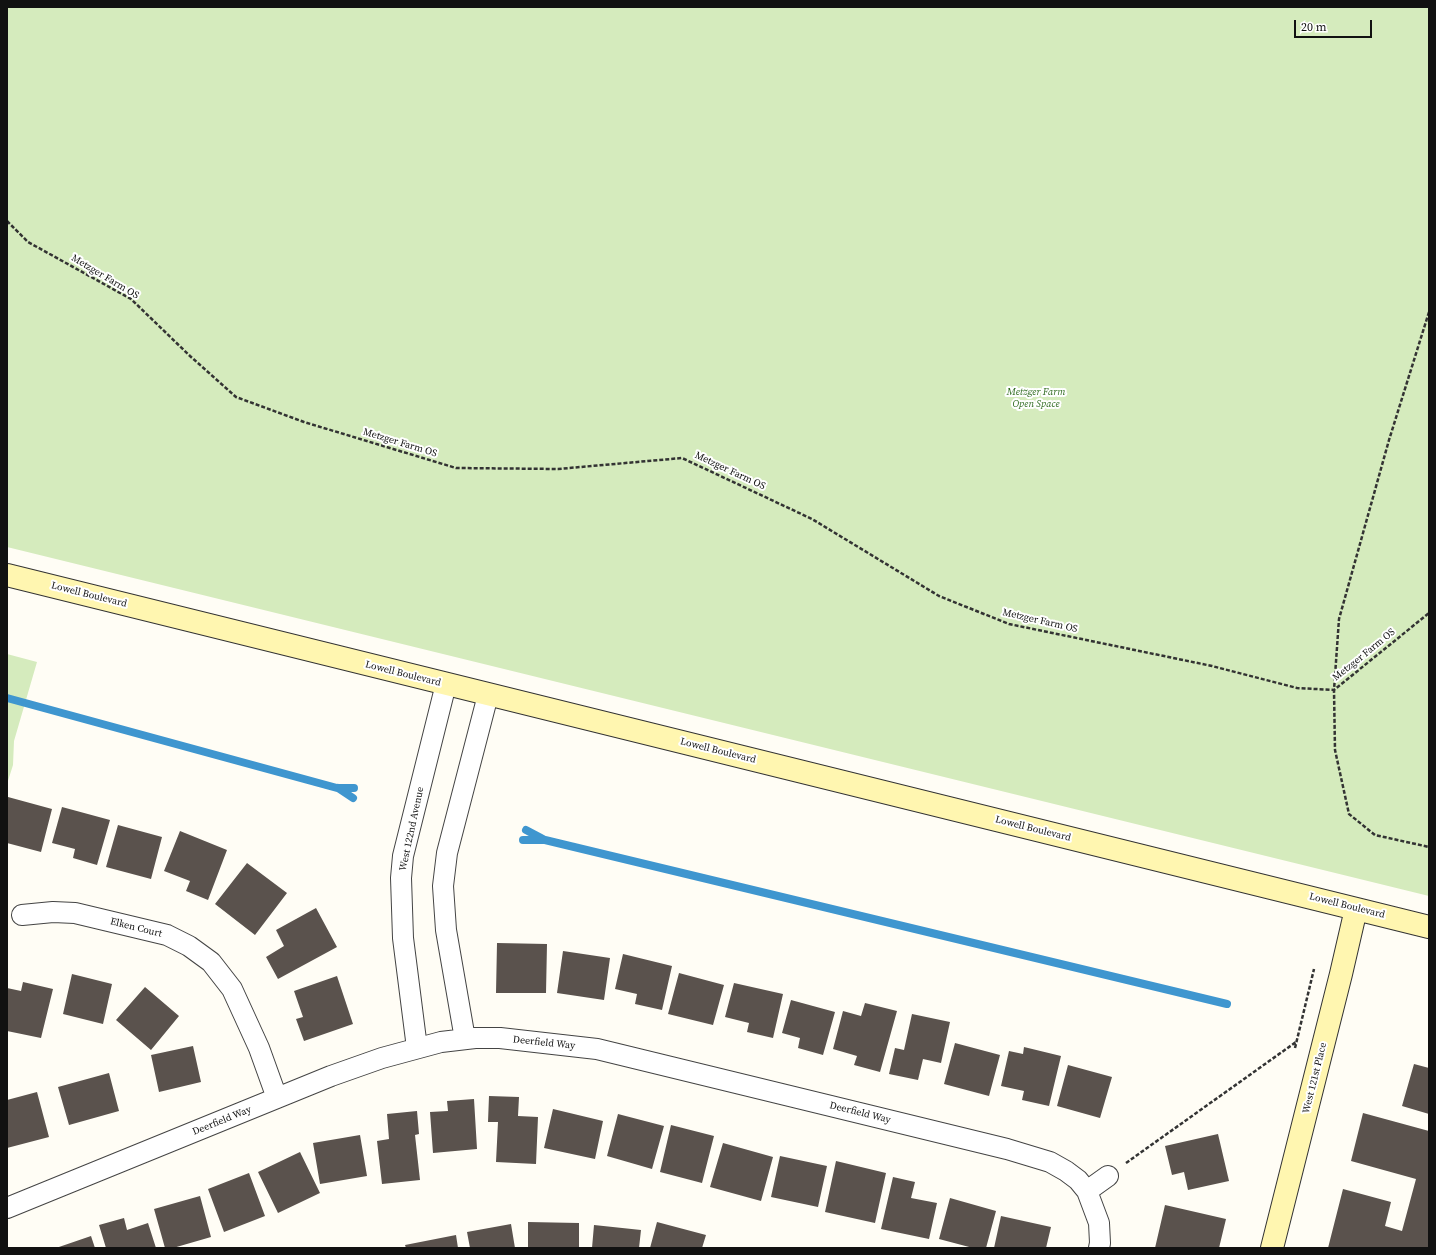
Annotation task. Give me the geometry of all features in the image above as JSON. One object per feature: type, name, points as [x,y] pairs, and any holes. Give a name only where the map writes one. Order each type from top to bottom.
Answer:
[{"type":"main road","name":"Lowell Boulevard","points":[[7,575],[1429,927]]},
{"type":"main road","name":"West 121st Place","points":[[1272,1248],[1341,974],[1356,908]]},
{"type":"street","name":"West 122nd Avenue","points":[[417,1048],[403,938],[401,878],[404,856],[446,684]]},
{"type":"street","points":[[465,1039],[446,930],[443,886],[447,853],[488,695]]},
{"type":"street","name":"Elken Court","points":[[22,915],[53,912],[75,913],[167,935],[189,946],[211,962],[232,989],[259,1048],[277,1098]]},
{"type":"street","name":"Deerfield Way","points":[[7,1208],[331,1076],[382,1058],[417,1048],[441,1042],[475,1038],[500,1038],[597,1049],[1008,1149],[1050,1162],[1072,1176],[1087,1191]]},
{"type":"street","points":[[1099,1248],[1099,1223],[1087,1191],[1108,1176]]},
{"type":"path","name":"Metzger Farm OS","points":[[7,221],[28,242],[131,299],[190,356],[236,397],[304,422],[456,468],[558,469],[682,458],[812,519],[939,596],[1009,624],[1212,666],[1297,688],[1334,690],[1429,613]]},
{"type":"path","points":[[1429,312],[1389,440],[1339,619],[1334,690],[1336,750],[1349,814],[1375,835],[1429,847]]},
{"type":"path","points":[[1108,1176],[1297,1042]]},
{"type":"green space","name":"Metzger Farm Open Space","points":[[7,7],[1429,7],[1429,896],[7,547]]},
{"type":"green space","points":[[7,654],[37,662],[14,741],[13,765],[7,784]]},
{"type":"building","points":[[8,797],[52,809],[41,852],[7,843]]},
{"type":"building","points":[[62,807],[110,820],[97,865],[73,858],[75,849],[52,843]]},
{"type":"building","points":[[118,825],[162,837],[151,879],[106,867]]},
{"type":"building","points":[[180,831],[227,850],[208,900],[186,891],[190,881],[164,871]]},
{"type":"building","points":[[247,863],[287,893],[255,935],[215,904]]},
{"type":"building","points":[[316,908],[337,947],[278,979],[266,957],[284,946],[276,930]]},
{"type":"building","points":[[497,943],[547,944],[546,993],[496,993]]},
{"type":"building","points":[[563,951],[610,958],[604,1000],[557,993]]},
{"type":"building","points":[[623,954],[672,966],[662,1010],[635,1004],[637,994],[615,989]]},
{"type":"building","points":[[679,973],[724,985],[713,1025],[668,1014]]},
{"type":"building","points":[[72,974],[112,984],[103,1024],[63,1014]]},
{"type":"building","points":[[337,976],[353,1024],[304,1041],[296,1019],[303,1017],[294,991]]},
{"type":"building","points":[[23,982],[53,989],[41,1038],[7,1031],[7,988],[21,991]]},
{"type":"building","points":[[734,983],[783,994],[773,1038],[747,1032],[749,1023],[725,1017]]},
{"type":"building","points":[[145,987],[179,1016],[151,1050],[116,1020]]},
{"type":"building","points":[[791,1000],[835,1012],[823,1055],[798,1048],[800,1038],[782,1033]]},
{"type":"building","points":[[865,1003],[897,1011],[880,1072],[854,1065],[857,1056],[833,1049],[843,1011],[861,1016]]},
{"type":"building","points":[[912,1014],[950,1022],[941,1063],[923,1059],[918,1080],[889,1074],[895,1048],[904,1050]]},
{"type":"building","points":[[955,1043],[1000,1055],[989,1096],[944,1084]]},
{"type":"building","points":[[193,1046],[201,1082],[159,1092],[151,1055]]},
{"type":"building","points":[[1024,1047],[1061,1056],[1049,1106],[1022,1100],[1024,1091],[1001,1086],[1009,1051],[1023,1054]]},
{"type":"building","points":[[1414,1064],[1429,1068],[1429,1114],[1402,1106]]},
{"type":"building","points":[[1068,1065],[1112,1077],[1100,1118],[1057,1106]]},
{"type":"building","points":[[109,1073],[119,1111],[69,1125],[58,1087]]},
{"type":"building","points":[[37,1092],[49,1137],[7,1148],[7,1100]]},
{"type":"building","points":[[489,1096],[519,1097],[518,1116],[538,1117],[536,1164],[496,1162],[498,1122],[488,1122]]},
{"type":"building","points":[[474,1099],[477,1149],[433,1153],[430,1112],[448,1111],[447,1101]]},
{"type":"building","points":[[553,1109],[603,1121],[595,1159],[544,1148]]},
{"type":"building","points":[[417,1111],[419,1134],[415,1135],[420,1180],[382,1184],[377,1141],[389,1139],[387,1114]]},
{"type":"building","points":[[1363,1113],[1429,1131],[1429,1248],[1328,1248],[1343,1189],[1391,1202],[1385,1226],[1402,1231],[1416,1179],[1351,1161]]},
{"type":"building","points":[[618,1114],[664,1126],[652,1169],[607,1156]]},
{"type":"building","points":[[671,1125],[714,1136],[702,1183],[660,1172]]},
{"type":"building","points":[[1218,1134],[1229,1181],[1188,1190],[1184,1172],[1172,1175],[1165,1146]]},
{"type":"building","points":[[360,1135],[367,1176],[320,1184],[313,1143]]},
{"type":"building","points":[[723,1143],[773,1157],[761,1201],[710,1187]]},
{"type":"building","points":[[300,1152],[320,1193],[278,1213],[258,1172]]},
{"type":"building","points":[[780,1156],[827,1166],[818,1207],[771,1197]]},
{"type":"building","points":[[836,1161],[886,1173],[875,1223],[825,1212]]},
{"type":"building","points":[[249,1173],[265,1216],[224,1232],[208,1189]]},
{"type":"building","points":[[893,1177],[915,1182],[911,1198],[937,1203],[929,1239],[881,1229]]},
{"type":"building","points":[[200,1196],[211,1237],[173,1248],[165,1248],[154,1209]]},
{"type":"building","points":[[950,1198],[996,1211],[986,1248],[973,1248],[939,1239]]},
{"type":"building","points":[[1165,1205],[1226,1219],[1219,1248],[1155,1248]]},
{"type":"building","points":[[1001,1216],[1051,1227],[1046,1248],[994,1248]]},
{"type":"building","points":[[124,1218],[127,1230],[148,1223],[156,1248],[106,1248],[99,1225]]},
{"type":"building","points":[[528,1222],[579,1223],[579,1248],[528,1248]]},
{"type":"building","points":[[657,1222],[706,1235],[702,1248],[650,1248]]},
{"type":"building","points":[[511,1224],[515,1248],[470,1248],[467,1232]]},
{"type":"building","points":[[594,1225],[641,1230],[639,1248],[592,1248]]},
{"type":"building","points":[[456,1235],[458,1248],[406,1248],[405,1245]]},
{"type":"building","points":[[91,1236],[95,1248],[56,1248]]},
{"type":"waterway","points":[[7,698],[337,788],[354,788]]},
{"type":"waterway","points":[[338,788],[353,798]]},
{"type":"waterway","points":[[526,830],[543,839]]},
{"type":"waterway","points":[[523,840],[545,840],[1227,1004]]}]
